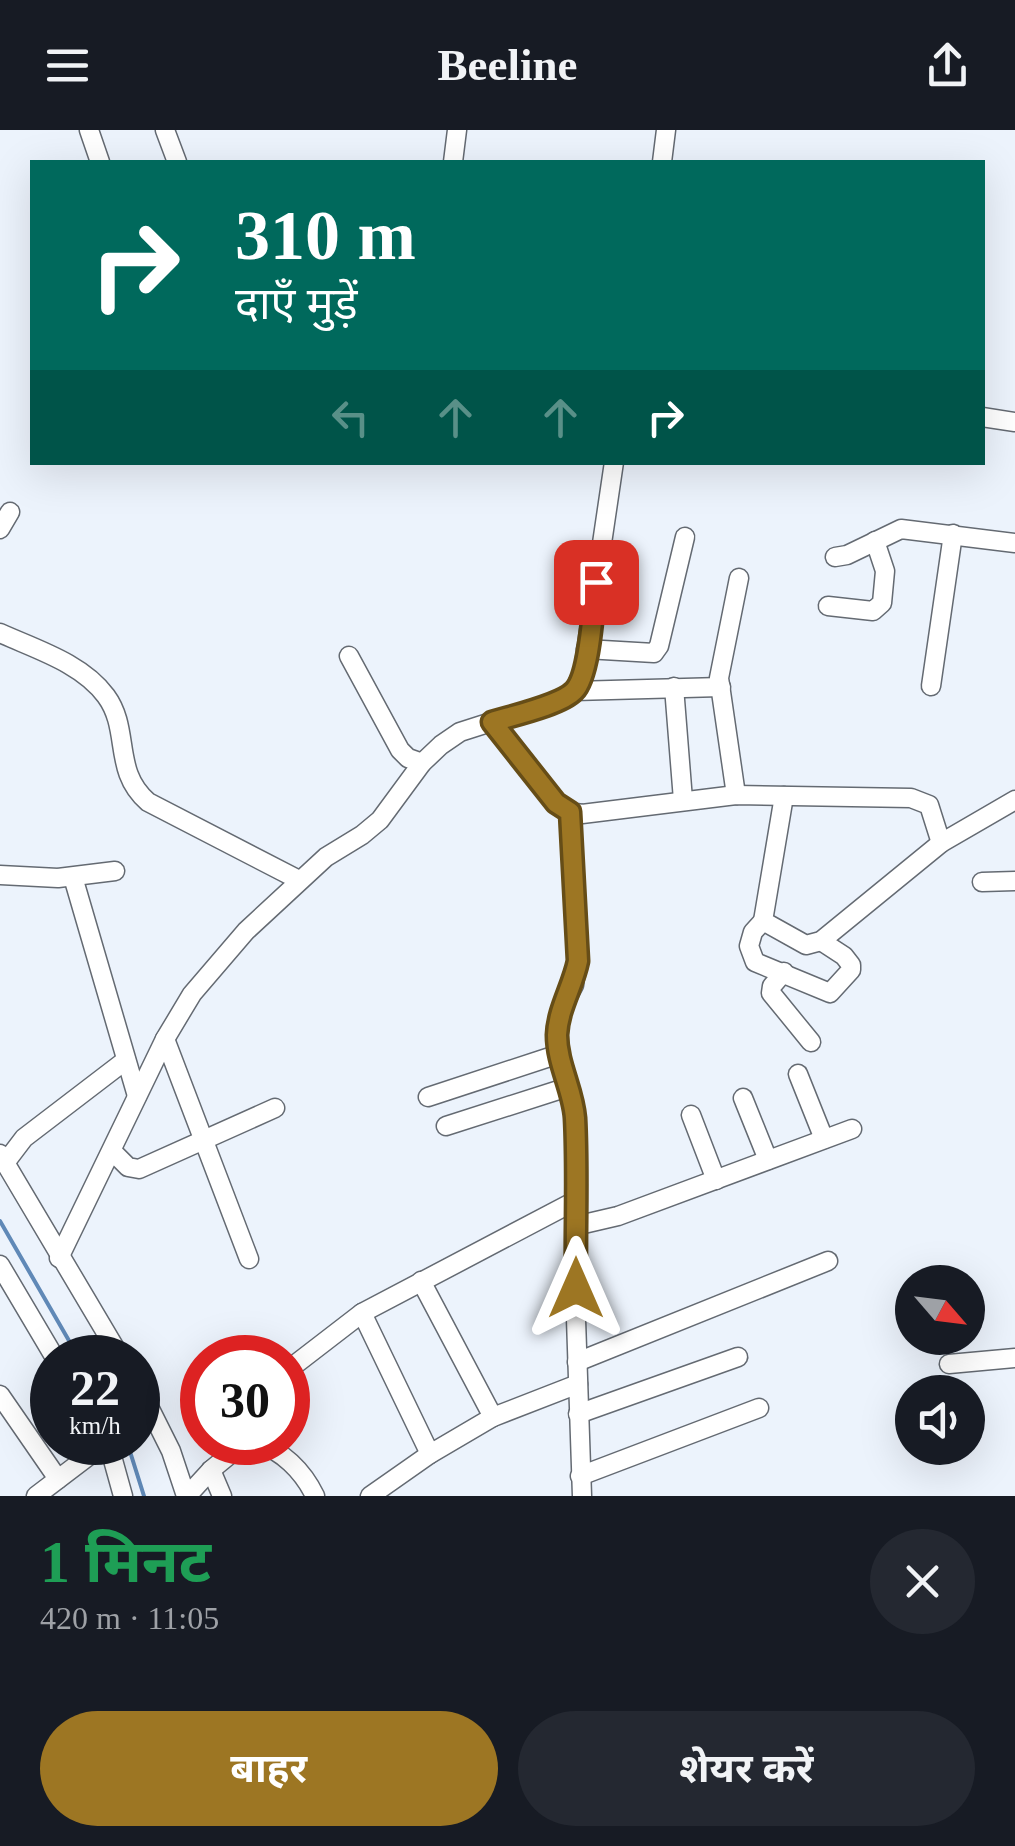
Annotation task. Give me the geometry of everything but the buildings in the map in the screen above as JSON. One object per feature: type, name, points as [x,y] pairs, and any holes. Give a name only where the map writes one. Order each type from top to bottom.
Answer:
[{"type":"street","points":[[89,130],[99,160]]},
{"type":"street","points":[[165,130],[176,160]]},
{"type":"street","points":[[452,160],[456,130]]},
{"type":"street","points":[[662,160],[666,130]]},
{"type":"street","points":[[985,417],[1015,422]]},
{"type":"street","points":[[574,692],[584,672],[614,465]]},
{"type":"street","points":[[0,529],[10,512]]},
{"type":"street","points":[[836,557],[901,529],[1015,542]]},
{"type":"street","points":[[931,686],[953,534]]},
{"type":"street","points":[[586,649],[654,653],[659,646],[685,537]]},
{"type":"street","points":[[828,606],[872,612],[882,603],[885,572],[875,541]]},
{"type":"street","points":[[739,578],[720,664],[739,795]]},
{"type":"street","points":[[0,633],[72,667],[107,697],[116,716],[128,776],[134,790],[148,802],[299,880]]},
{"type":"street","points":[[349,656],[400,750],[422,763]]},
{"type":"street","points":[[674,687],[683,800]]},
{"type":"street","points":[[59,1258],[164,1039],[192,994],[299,880],[380,820],[422,763],[460,732],[574,692],[721,687]]},
{"type":"street","points":[[492,722],[556,803],[570,812],[582,814],[739,795],[921,800],[934,815],[941,843]]},
{"type":"street","points":[[775,796],[763,921],[753,932],[750,955],[755,962],[824,992],[835,990],[852,965],[821,941]]},
{"type":"street","points":[[763,921],[806,945],[821,941],[941,843],[1015,800]]},
{"type":"street","points":[[570,812],[578,961],[557,1032],[575,1114],[582,1496]]},
{"type":"street","points":[[0,875],[73,877],[116,871]]},
{"type":"street","points":[[73,877],[137,1096]]},
{"type":"street","points":[[982,882],[1015,881]]},
{"type":"street","points":[[784,972],[772,986],[772,993],[811,1042]]},
{"type":"street","points":[[164,1039],[250,1259]]},
{"type":"street","points":[[428,1098],[559,1054]]},
{"type":"street","points":[[107,1335],[3,1159],[24,1138],[126,1060]]},
{"type":"street","points":[[798,1074],[824,1139]]},
{"type":"street","points":[[446,1126],[568,1087]]},
{"type":"street","points":[[743,1098],[768,1160]]},
{"type":"street","points":[[112,1151],[128,1167],[139,1170],[275,1108]]},
{"type":"street","points":[[691,1116],[716,1180]]},
{"type":"street","points":[[575,1226],[618,1216],[852,1128]]},
{"type":"street","points":[[310,1353],[362,1313],[575,1201]]},
{"type":"street","points":[[577,1362],[828,1261]]},
{"type":"street","points":[[0,1265],[42,1335]]},
{"type":"street","points":[[421,1281],[494,1416]]},
{"type":"street","points":[[362,1313],[430,1454]]},
{"type":"street","points":[[578,1414],[738,1357]]},
{"type":"street","points":[[949,1364],[1015,1358]]},
{"type":"street","points":[[370,1496],[494,1416],[578,1384]]},
{"type":"street","points":[[1,1398],[58,1480]]},
{"type":"street","points":[[580,1476],[759,1408]]},
{"type":"street","points":[[160,1428],[186,1496],[216,1465]]},
{"type":"street","points":[[36,1496],[78,1465]]},
{"type":"street","points":[[114,1465],[122,1496]]},
{"type":"street","points":[[292,1465],[316,1496]]},
{"type":"street","points":[[210,1470],[222,1496]]},
{"type":"waterway","points":[[0,1221],[66,1335]]},
{"type":"waterway","points":[[134,1465],[144,1496]]},
{"type":"route","points":[[576,1288],[575,1114],[557,1032],[578,961],[570,812],[556,803],[492,722],[574,692],[584,672],[596,582]]}]
